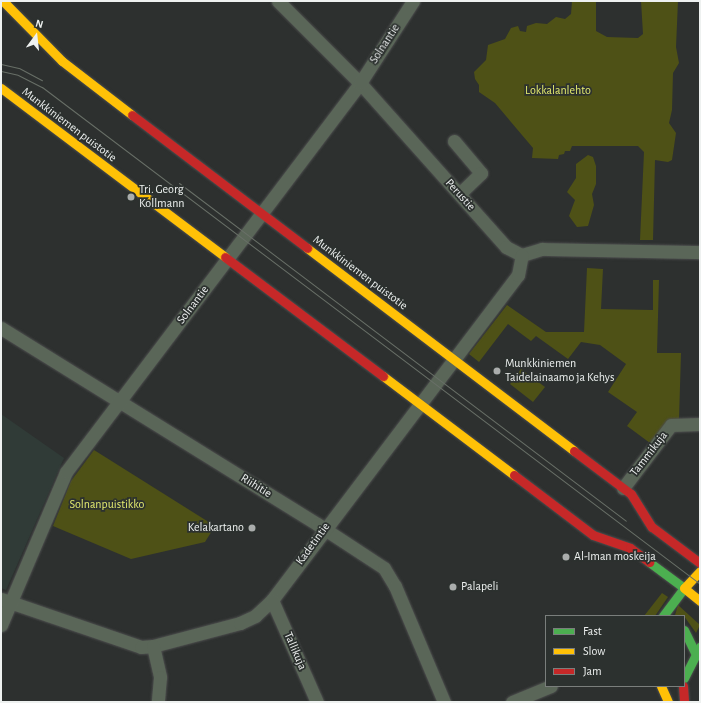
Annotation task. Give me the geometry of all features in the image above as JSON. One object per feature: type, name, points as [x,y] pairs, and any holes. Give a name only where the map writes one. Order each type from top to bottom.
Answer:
[{"type":"street","name":"Munkkiniemen puistotie","points":[[3,1],[62,61],[87,81],[634,496],[652,527],[700,563]]},
{"type":"street","name":"Perustie","points":[[278,1],[360,83],[506,247],[522,255]]},
{"type":"street","name":"Solnantie","points":[[1,625],[5,600],[66,472],[360,83],[413,1]]},
{"type":"street","name":"Munkkiniemen puistotie","points":[[1,88],[593,535],[630,548],[700,601]]},
{"type":"street","points":[[454,141],[481,173],[459,194]]},
{"type":"street","points":[[522,255],[542,249],[700,252]]},
{"type":"street","name":"Kadetintie","points":[[5,600],[128,644],[152,646],[248,620],[272,600],[324,528],[518,275],[522,255]]},
{"type":"street","name":"Riihitie","points":[[1,328],[324,528],[389,574],[444,702]]},
{"type":"street","name":"Tammikuja","points":[[623,488],[671,425],[700,424]]},
{"type":"street","points":[[664,615],[684,588],[700,571]]},
{"type":"street","name":"Tallikuja","points":[[272,600],[317,702]]},
{"type":"street","points":[[685,633],[693,655],[685,675]]},
{"type":"street","points":[[152,646],[160,677],[158,702]]},
{"type":"street","points":[[512,702],[549,687]]},
{"type":"street","points":[[661,687],[668,702]]},
{"type":"street","points":[[683,687],[684,702]]},
{"type":"shaded area","points":[[1,414],[64,458],[6,590],[1,588]]},
{"type":"green space","name":"Lokkalanlehto","points":[[572,1],[596,1],[596,31],[607,37],[638,38],[643,34],[641,1],[678,1],[676,47],[679,63],[673,73],[672,110],[669,123],[676,133],[672,160],[668,162],[655,160],[653,240],[640,240],[644,152],[638,146],[572,146],[570,151],[565,151],[564,154],[559,155],[558,159],[532,158],[533,148],[495,103],[479,92],[479,85],[475,79],[474,72],[486,60],[488,45],[505,39],[511,28],[518,26],[520,31],[526,32],[527,26],[536,23],[547,24],[556,17],[565,19],[571,14]]},
{"type":"green space","points":[[588,155],[593,157],[596,166],[596,184],[592,194],[594,205],[588,226],[577,227],[569,216],[575,200],[567,192],[576,178],[576,164]]},
{"type":"green space","points":[[587,268],[603,269],[601,309],[653,310],[653,280],[659,280],[657,353],[681,353],[679,420],[650,443],[627,426],[637,412],[608,392],[626,364],[600,345],[581,342],[568,359],[536,336],[531,341],[508,324],[479,362],[469,354],[507,305],[546,332],[584,332]]},
{"type":"green space","points":[[521,369],[545,387],[533,402],[510,384]]},
{"type":"green space","name":"Solnanpuistikko","points":[[94,450],[215,526],[205,542],[131,559],[53,526],[71,481]]},
{"type":"green space","points":[[662,593],[668,597],[656,615],[645,615]]},
{"type":"green space","points":[[678,605],[700,625],[696,633],[685,617],[685,615],[675,615]]},
{"type":"tram line","points":[[1,64],[19,68],[42,80]]},
{"type":"tram line","points":[[1,71],[18,75],[42,87],[700,584]]},
{"type":"tram line","points":[[179,183],[626,521]]},
{"type":"traffic: fast","points":[[649,562],[684,588],[664,615]]},
{"type":"traffic: fast","points":[[685,632],[695,653]]},
{"type":"traffic: fast","points":[[685,676],[700,647]]},
{"type":"traffic: slow","points":[[3,1],[62,61],[132,115]]},
{"type":"traffic: slow","points":[[1,88],[225,257]]},
{"type":"traffic: slow","points":[[307,248],[574,451]]},
{"type":"traffic: slow","points":[[383,376],[514,475]]},
{"type":"traffic: slow","points":[[700,571],[684,588],[700,601]]},
{"type":"traffic: slow","points":[[661,687],[668,702]]},
{"type":"traffic: jam","points":[[132,115],[307,248]]},
{"type":"traffic: jam","points":[[225,257],[383,376]]},
{"type":"traffic: jam","points":[[574,451],[631,494],[652,527],[700,563]]},
{"type":"traffic: jam","points":[[514,475],[593,535],[630,548],[649,562]]},
{"type":"traffic: jam","points":[[683,687],[684,702]]},
{"type":"place","name":"Tri. Georg Kollmann","points":[[131,197]]},
{"type":"place","name":"Munkkiniemen Taidelainaamo ja Kehys","points":[[497,371]]},
{"type":"place","name":"Kelakartano","points":[[252,528]]},
{"type":"place","name":"Al-Iman moskeija","points":[[566,557]]},
{"type":"place","name":"Palapeli","points":[[453,587]]}]
